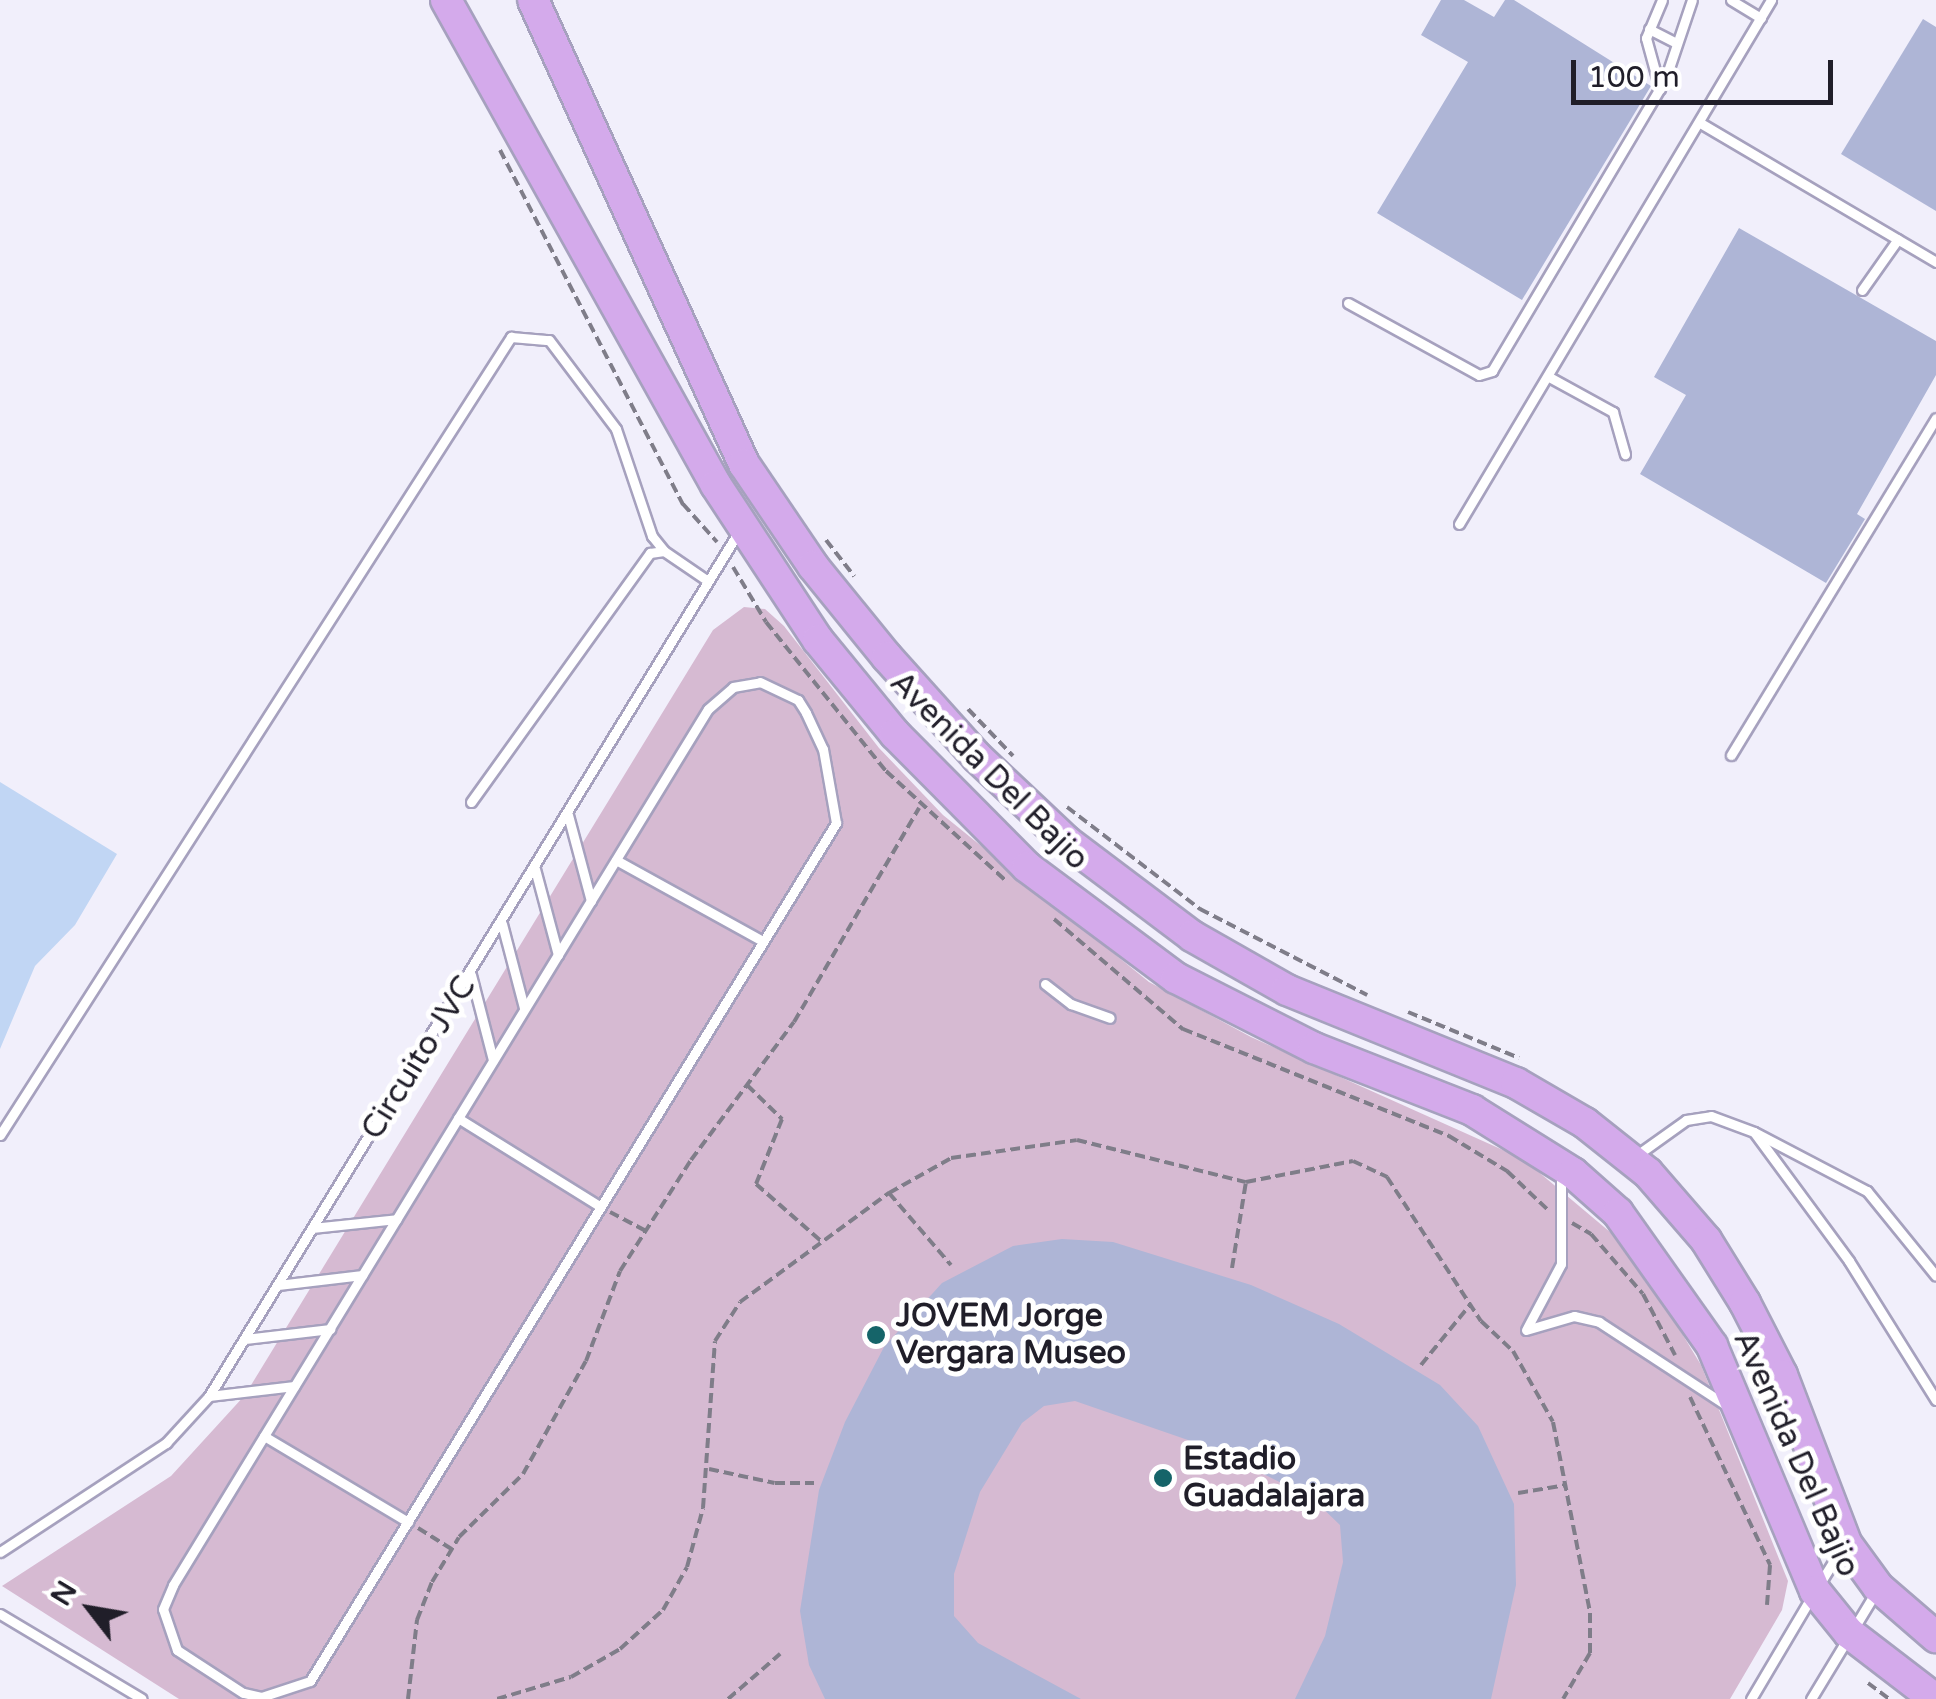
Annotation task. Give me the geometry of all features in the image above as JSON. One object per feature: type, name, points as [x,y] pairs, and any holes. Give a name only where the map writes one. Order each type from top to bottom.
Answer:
[{"type":"main road","name":"Avenida Del Bajio","points":[[446,0],[656,384],[818,640],[942,779],[1050,887],[1176,978],[1314,1048],[1472,1110],[1560,1164],[1618,1213],[1657,1262],[1712,1346],[1815,1591],[1849,1633],[1935,1699]]},
{"type":"main road","name":"Avenida Del Bajio","points":[[533,0],[736,447],[764,493],[888,657],[976,757],[1066,841],[1192,936],[1287,990],[1516,1082],[1630,1160],[1706,1240],[1744,1304],[1782,1375],[1846,1543],[1878,1587],[1936,1637]]},
{"type":"lane","points":[[1660,89],[1650,30],[1662,0]]},
{"type":"lane","points":[[1348,303],[1479,375],[1492,372],[1660,89],[1692,0]]},
{"type":"lane","points":[[1730,0],[1761,18]]},
{"type":"lane","points":[[1459,524],[1551,378],[1772,0]]},
{"type":"lane","points":[[1650,30],[1674,42]]},
{"type":"lane","points":[[1702,124],[1936,262]]},
{"type":"lane","points":[[1862,290],[1898,239]]},
{"type":"lane","points":[[0,1135],[511,337],[549,340],[616,429],[652,536],[664,551],[708,581]]},
{"type":"lane","points":[[1551,378],[1613,412],[1625,454]]},
{"type":"lane","points":[[1731,754],[1936,418]]},
{"type":"lane","name":"Circuito JVC","points":[[0,1552],[166,1443],[210,1396],[764,493]]},
{"type":"lane","points":[[471,802],[650,553],[664,551]]},
{"type":"lane","points":[[760,682],[798,700],[823,748],[836,824],[310,1681],[262,1697],[218,1679],[177,1650],[163,1609],[294,1386],[616,860],[708,709],[733,687],[760,682]]},
{"type":"lane","points":[[568,814],[591,900]]},
{"type":"lane","points":[[616,860],[764,941]]},
{"type":"lane","points":[[535,869],[558,955]]},
{"type":"lane","points":[[502,924],[524,1009]]},
{"type":"lane","points":[[471,975],[494,1060]]},
{"type":"lane","points":[[1045,984],[1072,1004],[1110,1018]]},
{"type":"lane","points":[[1630,1160],[1686,1120],[1711,1116],[1754,1132],[1867,1191],[1936,1276]]},
{"type":"lane","points":[[458,1118],[601,1207]]},
{"type":"lane","points":[[1754,1132],[1849,1261],[1936,1400]]},
{"type":"lane","points":[[1560,1164],[1564,1218],[1561,1264],[1526,1330],[1574,1316],[1599,1322],[1743,1414]]},
{"type":"lane","points":[[312,1228],[397,1218]]},
{"type":"lane","points":[[278,1284],[362,1275]]},
{"type":"lane","points":[[245,1338],[330,1329]]},
{"type":"lane","points":[[210,1396],[294,1386]]},
{"type":"lane","points":[[264,1436],[408,1522]]},
{"type":"lane","points":[[1751,1699],[1846,1543]]},
{"type":"lane","points":[[1811,1699],[1878,1587]]},
{"type":"lane","points":[[0,1614],[142,1699]]},
{"type":"path","points":[[498,146],[683,504],[724,554],[776,634],[920,806],[1019,891]]},
{"type":"path","points":[[822,534],[866,591]]},
{"type":"path","points":[[963,704],[1025,768]]},
{"type":"path","points":[[408,1699],[417,1620],[452,1550],[523,1474],[586,1361],[620,1270],[794,1022],[920,806],[942,779]]},
{"type":"path","points":[[1064,805],[1200,909],[1378,1001]]},
{"type":"path","points":[[1049,915],[1183,1028],[1449,1136],[1507,1171],[1553,1216],[1564,1218],[1590,1234],[1643,1294],[1770,1566],[1767,1604]]},
{"type":"path","points":[[1397,1008],[1494,1042],[1524,1061]]},
{"type":"path","points":[[747,1085],[781,1112],[755,1176],[776,1207],[821,1241]]},
{"type":"path","points":[[497,1699],[572,1677],[620,1649],[663,1610],[687,1567],[709,1469],[707,1379],[714,1341],[740,1302],[889,1193],[951,1158],[1077,1140],[1246,1182],[1353,1161],[1387,1178],[1470,1305],[1513,1351],[1553,1422],[1590,1613],[1590,1654],[1563,1699]]},
{"type":"path","points":[[1232,1268],[1246,1182]]},
{"type":"path","points":[[889,1193],[951,1265]]},
{"type":"path","points":[[601,1207],[646,1231]]},
{"type":"path","points":[[1421,1365],[1470,1305]]},
{"type":"path","points":[[709,1469],[775,1483],[814,1484]]},
{"type":"path","points":[[1518,1493],[1566,1485]]},
{"type":"path","points":[[408,1522],[452,1550]]},
{"type":"path","points":[[728,1699],[780,1654]]},
{"type":"path","points":[[1868,1683],[1889,1699]]},
{"type":"shaded area","points":[[744,607],[765,609],[784,626],[879,748],[943,815],[1149,982],[1251,1037],[1523,1159],[1610,1232],[1647,1276],[1701,1365],[1788,1581],[1782,1610],[1730,1699],[179,1699],[2,1586],[171,1476],[245,1395],[713,630]]},
{"type":"water","points":[[0,782],[117,854],[75,925],[35,966],[0,1049]]},
{"type":"building","points":[[1441,0],[1464,0],[1494,17],[1505,0],[1514,0],[1651,86],[1522,300],[1377,213],[1468,62],[1421,35]]},
{"type":"building","points":[[1923,19],[1936,27],[1936,211],[1841,154]]},
{"type":"building","points":[[1739,228],[1936,341],[1936,375],[1857,514],[1865,519],[1826,583],[1640,474],[1686,395],[1654,377]]},
{"type":"building","name":"Estadio Guadalajara","points":[[1062,1239],[1113,1242],[1251,1285],[1339,1324],[1440,1385],[1478,1426],[1514,1504],[1516,1585],[1491,1699],[1295,1699],[1325,1636],[1343,1562],[1340,1525],[1313,1499],[1214,1449],[1075,1401],[1044,1406],[1022,1423],[980,1492],[954,1574],[954,1616],[978,1643],[1081,1699],[825,1699],[809,1665],[800,1611],[819,1490],[845,1422],[884,1347],[942,1283],[1013,1246]]},
{"type":"place","name":"JOVEM Jorge Vergara Museo","points":[[876,1335]]},
{"type":"place","name":"Estadio Guadalajara","points":[[1163,1478]]}]
